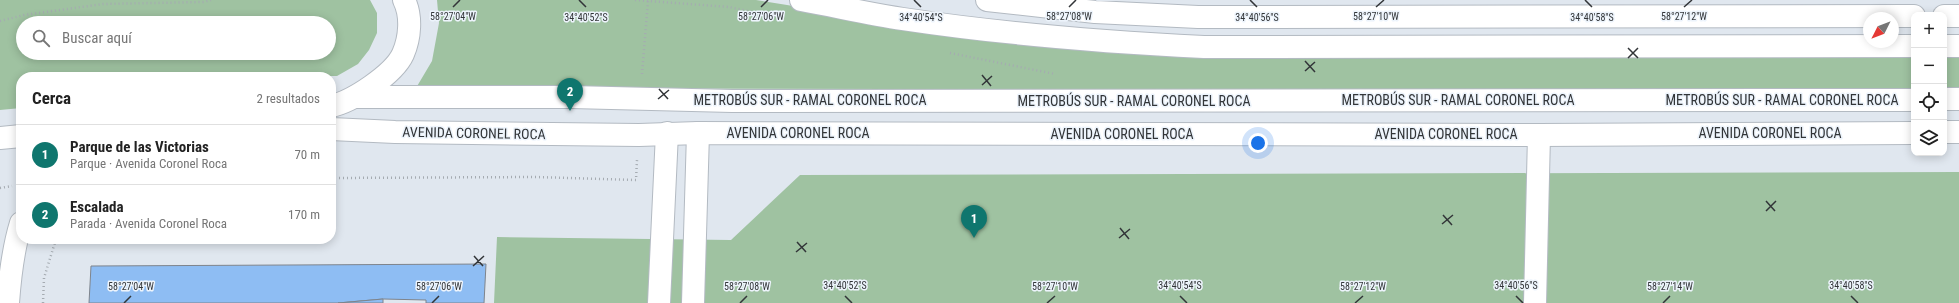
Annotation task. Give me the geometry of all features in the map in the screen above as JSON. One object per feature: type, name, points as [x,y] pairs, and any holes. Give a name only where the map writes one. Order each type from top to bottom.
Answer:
[{"type":"main road","points":[[336,104],[355,97],[388,72],[402,55],[409,34],[407,6],[404,0]]},
{"type":"main road","points":[[801,0],[901,19],[1012,34],[1101,42],[1204,47],[1911,46]]},
{"type":"main road","points":[[987,0],[1095,12],[1198,17],[1911,16]]},
{"type":"main road","points":[[1947,16],[1959,16]]},
{"type":"main road","points":[[1947,46],[1959,46]]},
{"type":"main road","name":"METROBÚS SUR - RAMAL CORONEL ROCA","points":[[355,97],[640,98],[732,101],[1911,100]]},
{"type":"main road","points":[[1947,100],[1959,100]]},
{"type":"main road","name":"AVENIDA CORONEL ROCA","points":[[336,129],[395,132],[631,135],[667,133],[1539,134],[1911,132]]},
{"type":"main road","points":[[1947,132],[1959,132]]},
{"type":"main road","points":[[659,303],[667,133]]},
{"type":"main road","points":[[693,303],[698,133]]},
{"type":"main road","points":[[1535,303],[1539,134]]},
{"type":"main road","points":[[0,138],[16,136]]},
{"type":"main road","points":[[8,303],[10,272],[16,240]]},
{"type":"path","points":[[20,16],[103,4],[203,2],[212,0]]},
{"type":"path","points":[[640,98],[648,1]]},
{"type":"path","points":[[0,21],[16,17]]},
{"type":"path","points":[[336,178],[535,177],[636,180]]},
{"type":"path","points":[[0,188],[12,186]]},
{"type":"path","points":[[43,303],[44,278],[54,244]]},
{"type":"green space","points":[[0,0],[370,0],[377,13],[377,33],[369,50],[358,64],[337,76],[336,72],[16,72],[16,108],[0,110]]},
{"type":"green space","points":[[437,0],[756,0],[1043,46],[1911,55],[1911,91],[416,88],[432,61],[439,23]]},
{"type":"green space","points":[[1947,55],[1959,55],[1959,91],[1947,91]]},
{"type":"green space","points":[[1959,172],[1959,303],[494,303],[497,237],[731,240],[800,175]]},
{"type":"building","points":[[486,264],[484,303],[426,303],[426,300],[383,299],[338,303],[89,303],[91,266]]},
{"type":"building","points":[[383,299],[383,303],[338,303]]},
{"type":"place","name":"Escalada","points":[[570,111]]},
{"type":"place","name":"Parque de las Victorias","points":[[974,238]]}]
